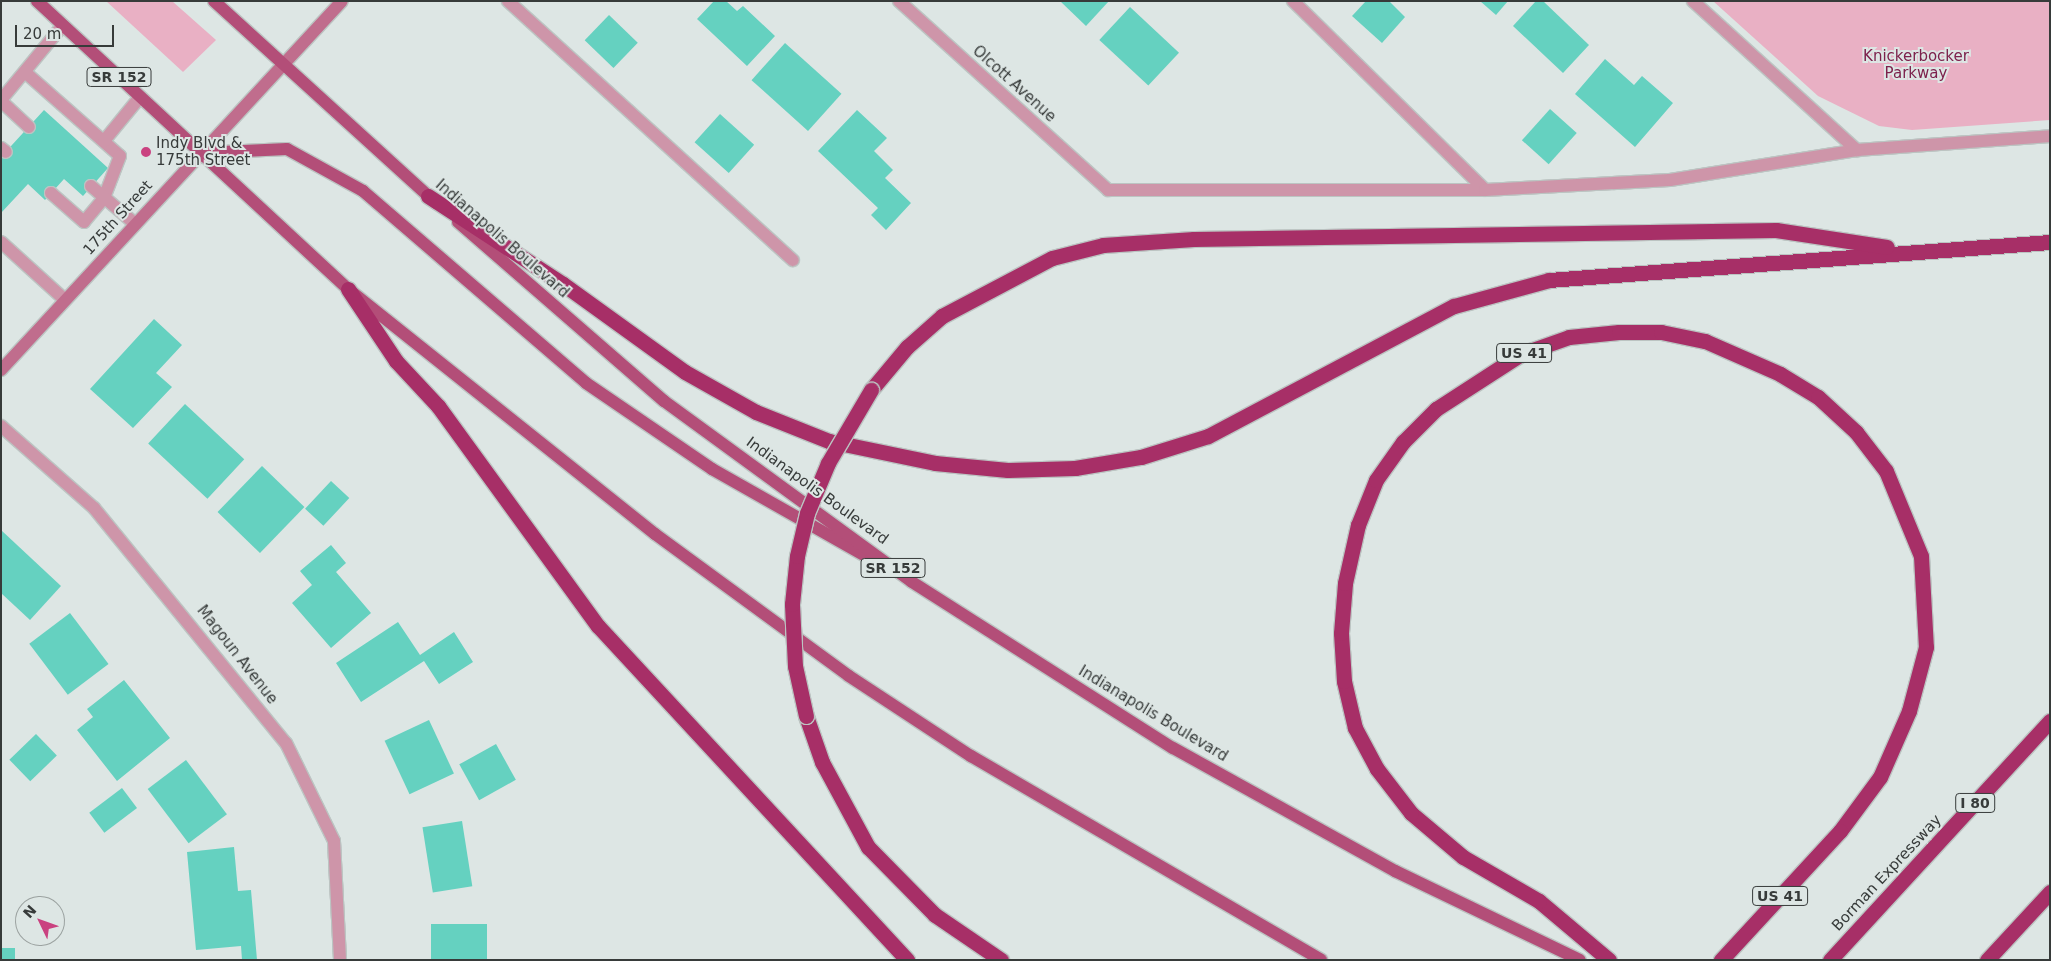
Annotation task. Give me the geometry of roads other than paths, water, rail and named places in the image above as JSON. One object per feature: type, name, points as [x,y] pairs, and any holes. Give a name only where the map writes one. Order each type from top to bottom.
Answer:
[{"type":"highway","points":[[428,196],[563,284],[685,372],[756,412],[829,441],[935,463],[1008,470],[1075,468],[1131,458],[1208,436],[1454,306],[1549,280],[1671,267],[1779,264],[1905,250],[2050,242]]},
{"type":"highway","points":[[1001,960],[935,916],[868,847],[822,762],[806,716],[795,666],[792,604],[797,556],[807,513],[828,463],[871,390],[908,346],[942,316],[1052,258],[1103,245],[1194,239],[1776,230],[1905,250]]},
{"type":"highway","points":[[348,289],[396,361],[438,406],[598,626],[907,960]]},
{"type":"highway","name":"US 41","points":[[1609,960],[1539,902],[1463,857],[1411,813],[1377,769],[1355,728],[1344,681],[1345,583],[1358,526],[1376,480],[1403,442],[1436,409],[1521,354],[1569,337],[1619,332],[1661,332],[1705,341],[1755,361],[1818,397],[1856,432],[1886,471],[1921,556],[1926,647],[1909,711],[1880,777],[1840,831],[1721,960]]},
{"type":"highway","name":"Borman Expressway","points":[[1830,960],[2050,721]]},
{"type":"highway","points":[[1987,960],[2050,892]]},
{"type":"main road","name":"SR 152","points":[[37,1],[348,289],[655,534],[850,676],[971,756],[1321,960]]},
{"type":"main road","name":"Indianapolis Boulevard","points":[[214,1],[286,63],[428,196],[664,401],[912,582],[1172,748],[1395,871],[1580,960]]},
{"type":"main road","points":[[200,153],[287,149],[363,191],[586,383],[712,470],[912,582]]},
{"type":"street","name":"175th Street","points":[[1,370],[134,223],[286,63],[342,1]]},
{"type":"street","points":[[508,1],[793,260]]},
{"type":"street","name":"Olcott Avenue","points":[[899,1],[1108,190],[1485,190]]},
{"type":"street","points":[[1293,1],[1485,190],[1670,180],[1857,150],[2050,136]]},
{"type":"street","points":[[1693,1],[1857,150]]},
{"type":"street","points":[[29,127],[1,100],[26,74],[63,25]]},
{"type":"street","points":[[26,74],[120,156],[104,198],[84,222],[51,193]]},
{"type":"street","points":[[104,141],[140,97]]},
{"type":"street","points":[[91,186],[134,223]]},
{"type":"street","points":[[1,242],[65,300]]},
{"type":"street","name":"Magoun Avenue","points":[[1,426],[94,508],[286,743],[334,841],[340,960]]},
{"type":"place","name":"Indy Blvd & 175th Street","points":[[146,152]]},
{"type":"park label","name":"Knickerbocker Parkway","points":[[1916,64]]}]
